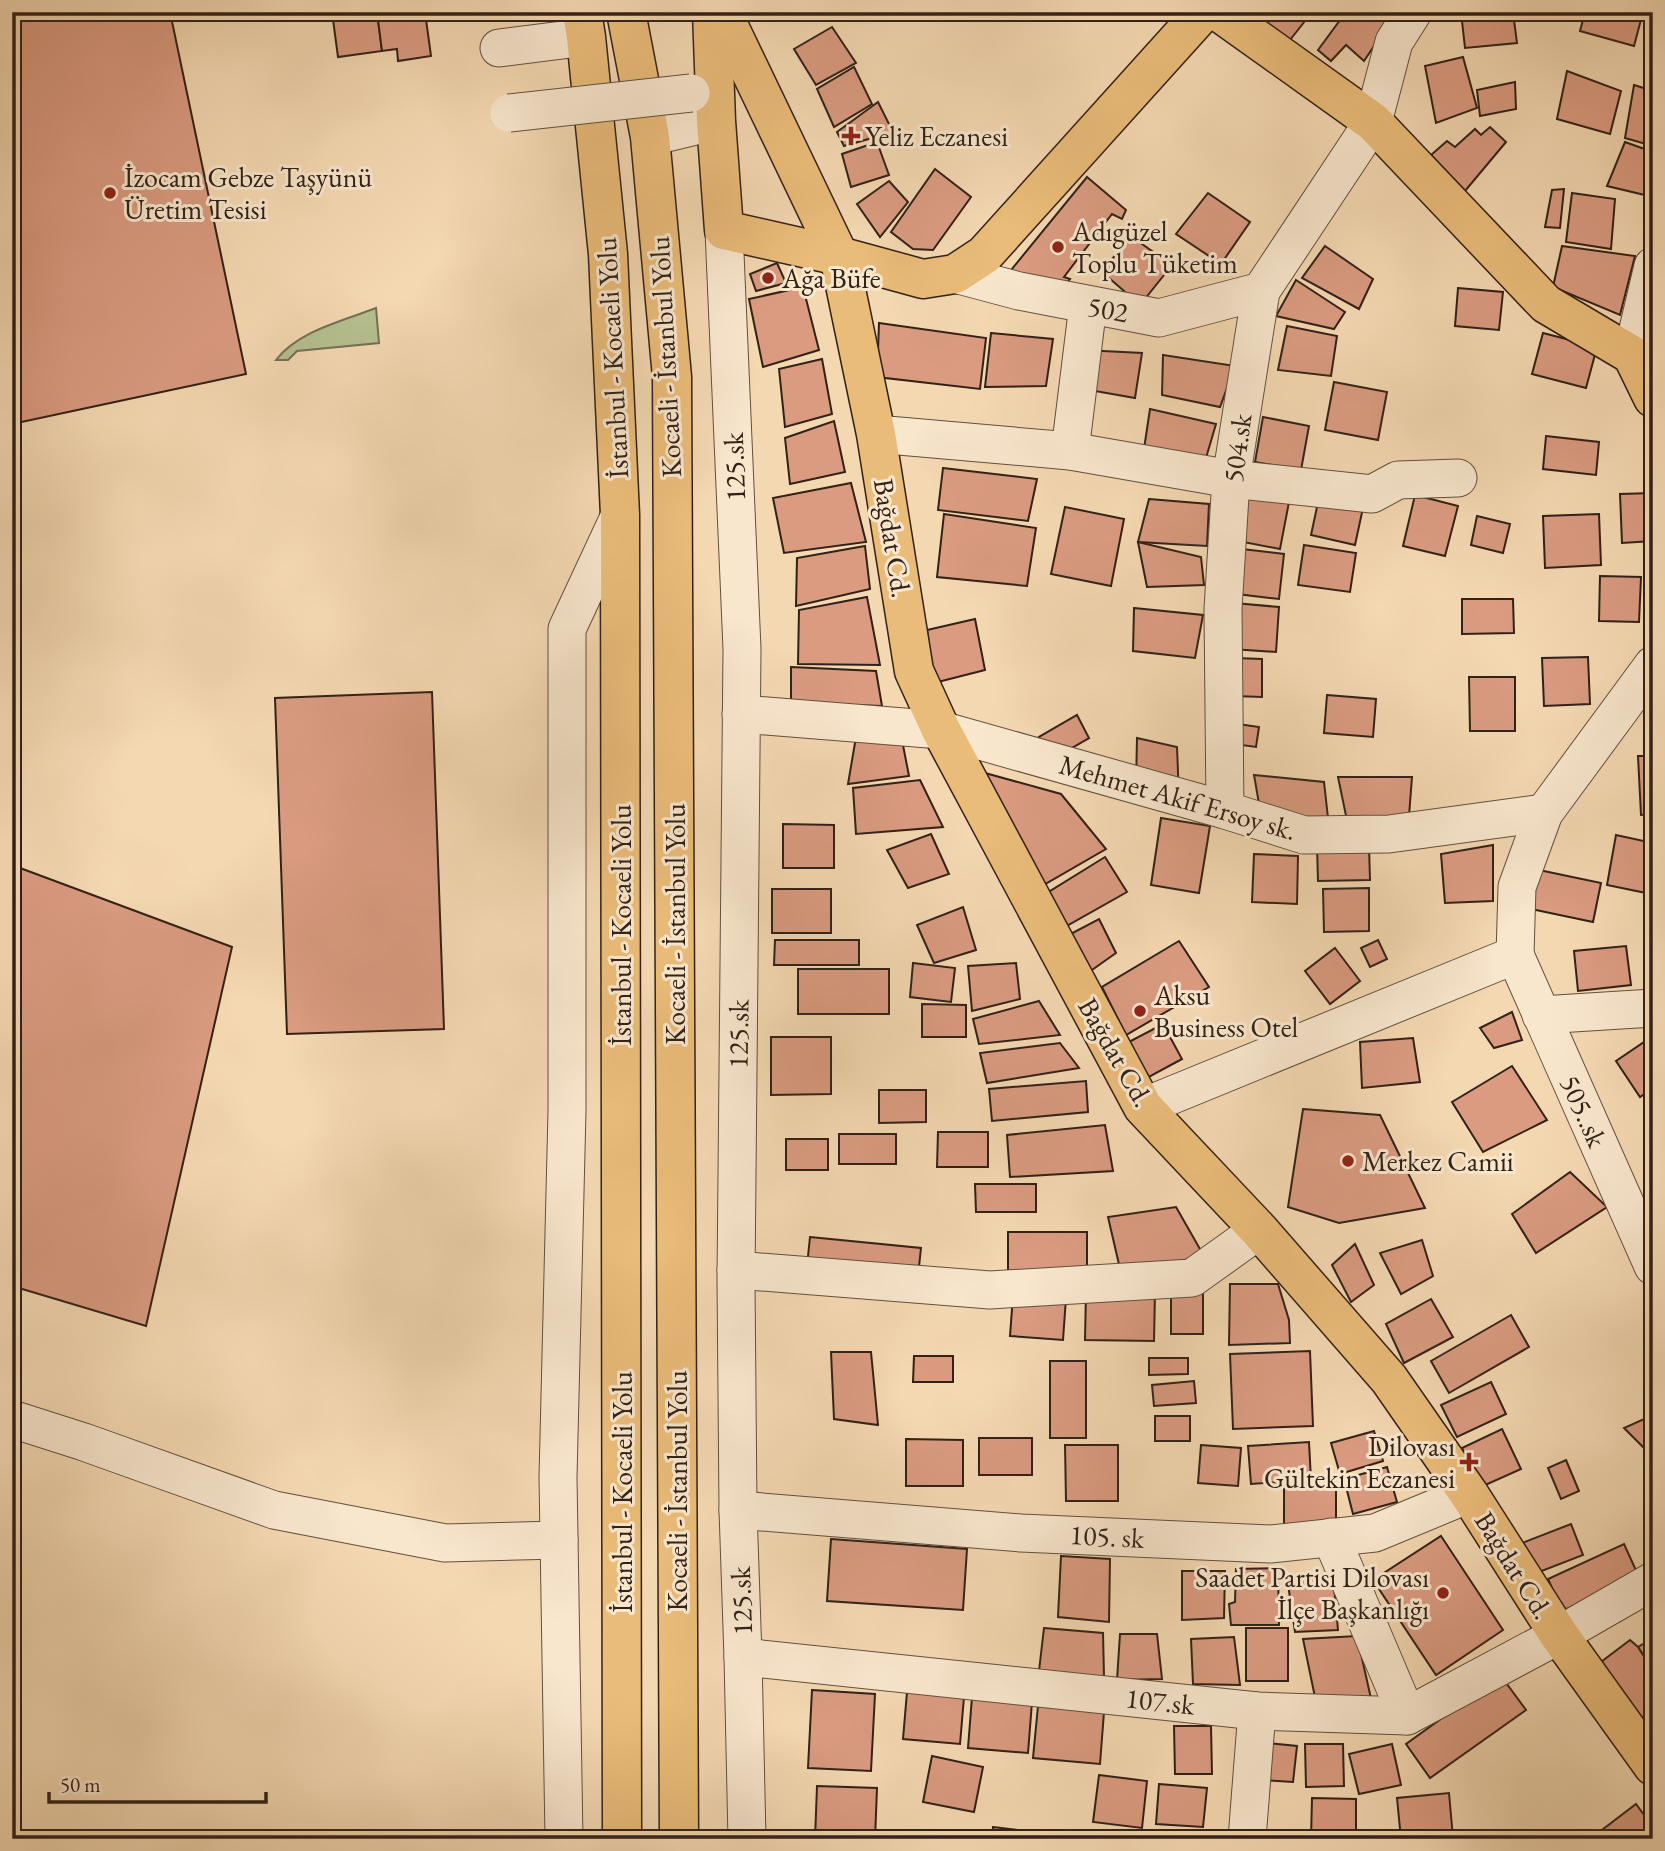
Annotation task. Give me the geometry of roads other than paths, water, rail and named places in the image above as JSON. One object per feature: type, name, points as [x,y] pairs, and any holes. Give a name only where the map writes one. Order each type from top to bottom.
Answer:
[{"type":"main road","name":"Kocaeli - İstanbul Yolu","points":[[626,12],[650,137],[672,376],[679,1839]]},
{"type":"main road","points":[[712,12],[724,230],[839,256],[923,279],[955,274],[985,256],[1203,12]]},
{"type":"main road","name":"Bağdat Cd.","points":[[722,12],[839,256],[876,433],[914,671],[940,730],[1143,1107],[1259,1230],[1389,1379],[1469,1494],[1559,1635],[1653,1766]]},
{"type":"main road","points":[[1219,12],[1373,122],[1546,304],[1632,355],[1653,398]]},
{"type":"main road","name":"İstanbul - Kocaeli Yolu","points":[[584,24],[608,254],[620,515],[622,1839]]},
{"type":"street","name":"504.sk","points":[[1225,810],[1223,609],[1231,479],[1261,291],[1373,122],[1394,42],[1413,12]]},
{"type":"street","points":[[499,48],[584,24]]},
{"type":"street","points":[[509,113],[691,93]]},
{"type":"street","points":[[650,137],[716,121]]},
{"type":"street","name":"125.sk","points":[[724,230],[742,649],[736,1270],[738,1510],[747,1839]]},
{"type":"street","points":[[1632,355],[1653,265]]},
{"type":"street","name":"502","points":[[955,274],[1019,291],[1159,318],[1261,291]]},
{"type":"street","points":[[1070,451],[1088,305]]},
{"type":"street","points":[[876,433],[1070,451],[1231,479],[1372,494],[1398,480],[1458,478]]},
{"type":"street","points":[[564,1839],[558,1463],[567,1097],[567,629],[620,515]]},
{"type":"street","points":[[1143,1107],[1515,955],[1517,887],[1544,813],[1653,665]]},
{"type":"street","name":"Mehmet Akif Ersoy sk.","points":[[741,715],[940,730],[1225,810],[1304,835],[1388,834],[1544,813]]},
{"type":"street","name":"505..sk","points":[[1515,955],[1653,1266]]},
{"type":"street","points":[[1541,1015],[1653,1007]]},
{"type":"street","points":[[736,1270],[990,1290],[1192,1278],[1259,1230]]},
{"type":"street","points":[[12,1419],[274,1510],[445,1543],[559,1540]]},
{"type":"street","name":"105. sk","points":[[738,1510],[1021,1532],[1270,1544],[1375,1532],[1469,1494]]},
{"type":"street","points":[[1331,1538],[1407,1716]]},
{"type":"street","name":"107.sk","points":[[743,1657],[1257,1711],[1407,1716],[1559,1635],[1653,1581]]},
{"type":"street","points":[[1247,1839],[1257,1711]]},
{"type":"place","name":"Yeliz Eczanesi","points":[[851,136]]},
{"type":"place","name":"İzocam Gebze Taşyünü Üretim Tesisi","points":[[110,193]]},
{"type":"place","name":"Adıgüzel Toplu Tüketim","points":[[1058,247]]},
{"type":"place","name":"Ağa Büfe","points":[[768,278]]},
{"type":"place","name":"Aksu Business Otel","points":[[1140,1011]]},
{"type":"place","name":"Merkez Camii","points":[[1348,1161]]},
{"type":"place","name":"Dilovası Gültekin Eczanesi","points":[[1469,1462]]},
{"type":"place","name":"Saadet Partisi Dilovası İlçe Başkanlığı","points":[[1443,1593]]}]
